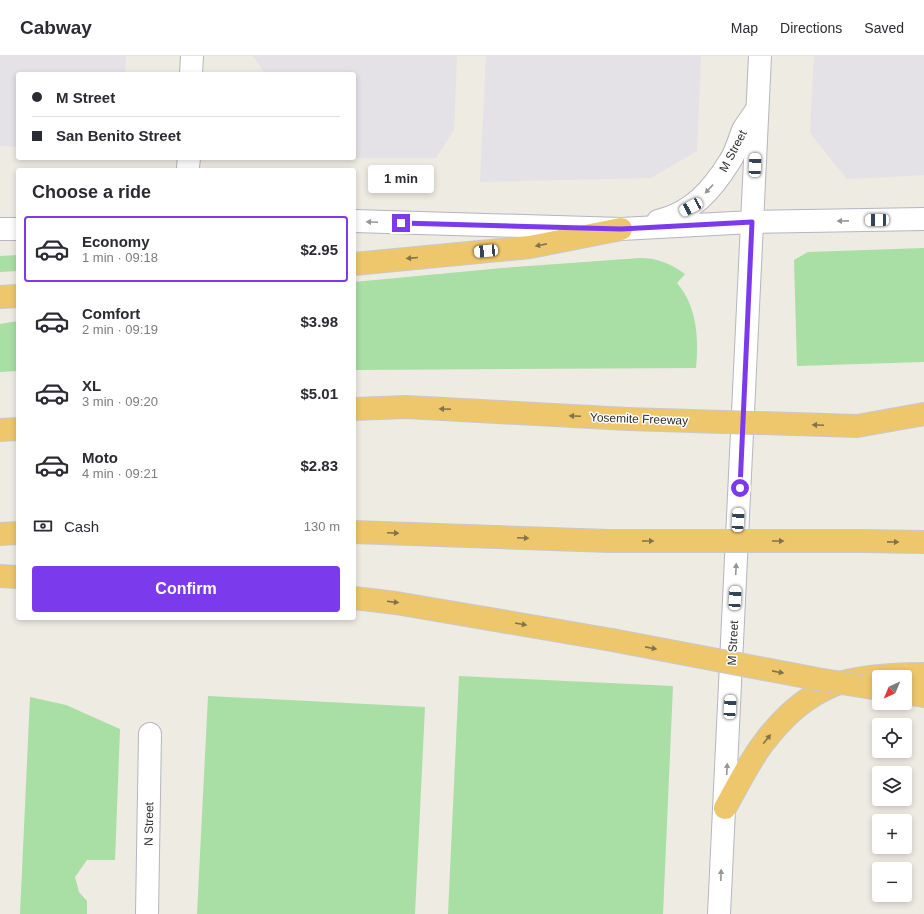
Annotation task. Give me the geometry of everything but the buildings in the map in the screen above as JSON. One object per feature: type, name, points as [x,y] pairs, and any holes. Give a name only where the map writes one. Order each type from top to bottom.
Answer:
[{"type":"highway","points":[[356,264],[530,247],[621,229]]},
{"type":"highway","points":[[0,297],[16,296]]},
{"type":"highway","name":"Yosemite Freeway","points":[[356,410],[406,407],[628,419],[857,426],[924,425]]},
{"type":"highway","points":[[857,426],[924,414]]},
{"type":"highway","points":[[0,430],[16,429]]},
{"type":"highway","points":[[356,532],[609,541],[924,542]]},
{"type":"highway","points":[[0,534],[16,533]]},
{"type":"highway","points":[[0,576],[16,576]]},
{"type":"highway","points":[[356,598],[396,603],[612,640],[817,679],[872,688]]},
{"type":"highway","points":[[725,808],[761,746],[781,721],[815,694],[835,685],[862,679],[924,674]]},
{"type":"highway","points":[[912,694],[924,696]]},
{"type":"street","points":[[191,72],[192,56]]},
{"type":"street","name":"M Street","points":[[719,914],[760,56]]},
{"type":"street","name":"M Street","points":[[621,229],[671,218],[691,207],[711,188],[730,160],[744,128],[758,108]]},
{"type":"street","points":[[356,221],[621,229],[752,222],[924,219]]},
{"type":"street","points":[[0,229],[16,229]]},
{"type":"street","name":"N Street","points":[[147,914],[150,734]]},
{"type":"shaded area","points":[[0,56],[126,56],[125,72],[16,72],[16,147],[0,146]]},
{"type":"shaded area","points":[[253,56],[457,56],[454,130],[436,158],[356,158],[356,72],[265,72]]},
{"type":"shaded area","points":[[486,56],[701,56],[697,151],[651,178],[480,182]]},
{"type":"shaded area","points":[[814,56],[924,56],[924,175],[847,179],[810,133]]},
{"type":"green space","points":[[924,248],[924,362],[797,366],[794,260],[808,252]]},
{"type":"green space","points":[[16,255],[16,271],[0,272],[0,256]]},
{"type":"green space","points":[[640,258],[653,259],[675,267],[685,274],[677,283],[684,292],[693,312],[697,334],[696,368],[356,370],[356,282],[502,268]]},
{"type":"green space","points":[[16,321],[16,371],[0,372],[0,324]]},
{"type":"green space","points":[[459,676],[673,686],[663,914],[448,914]]},
{"type":"green space","points":[[208,696],[425,707],[415,914],[197,914]]},
{"type":"green space","points":[[30,697],[66,705],[120,729],[115,860],[87,860],[75,877],[79,892],[87,901],[87,914],[20,914]]},
{"type":"route","points":[[401,223],[621,229],[752,222],[740,488]]}]
